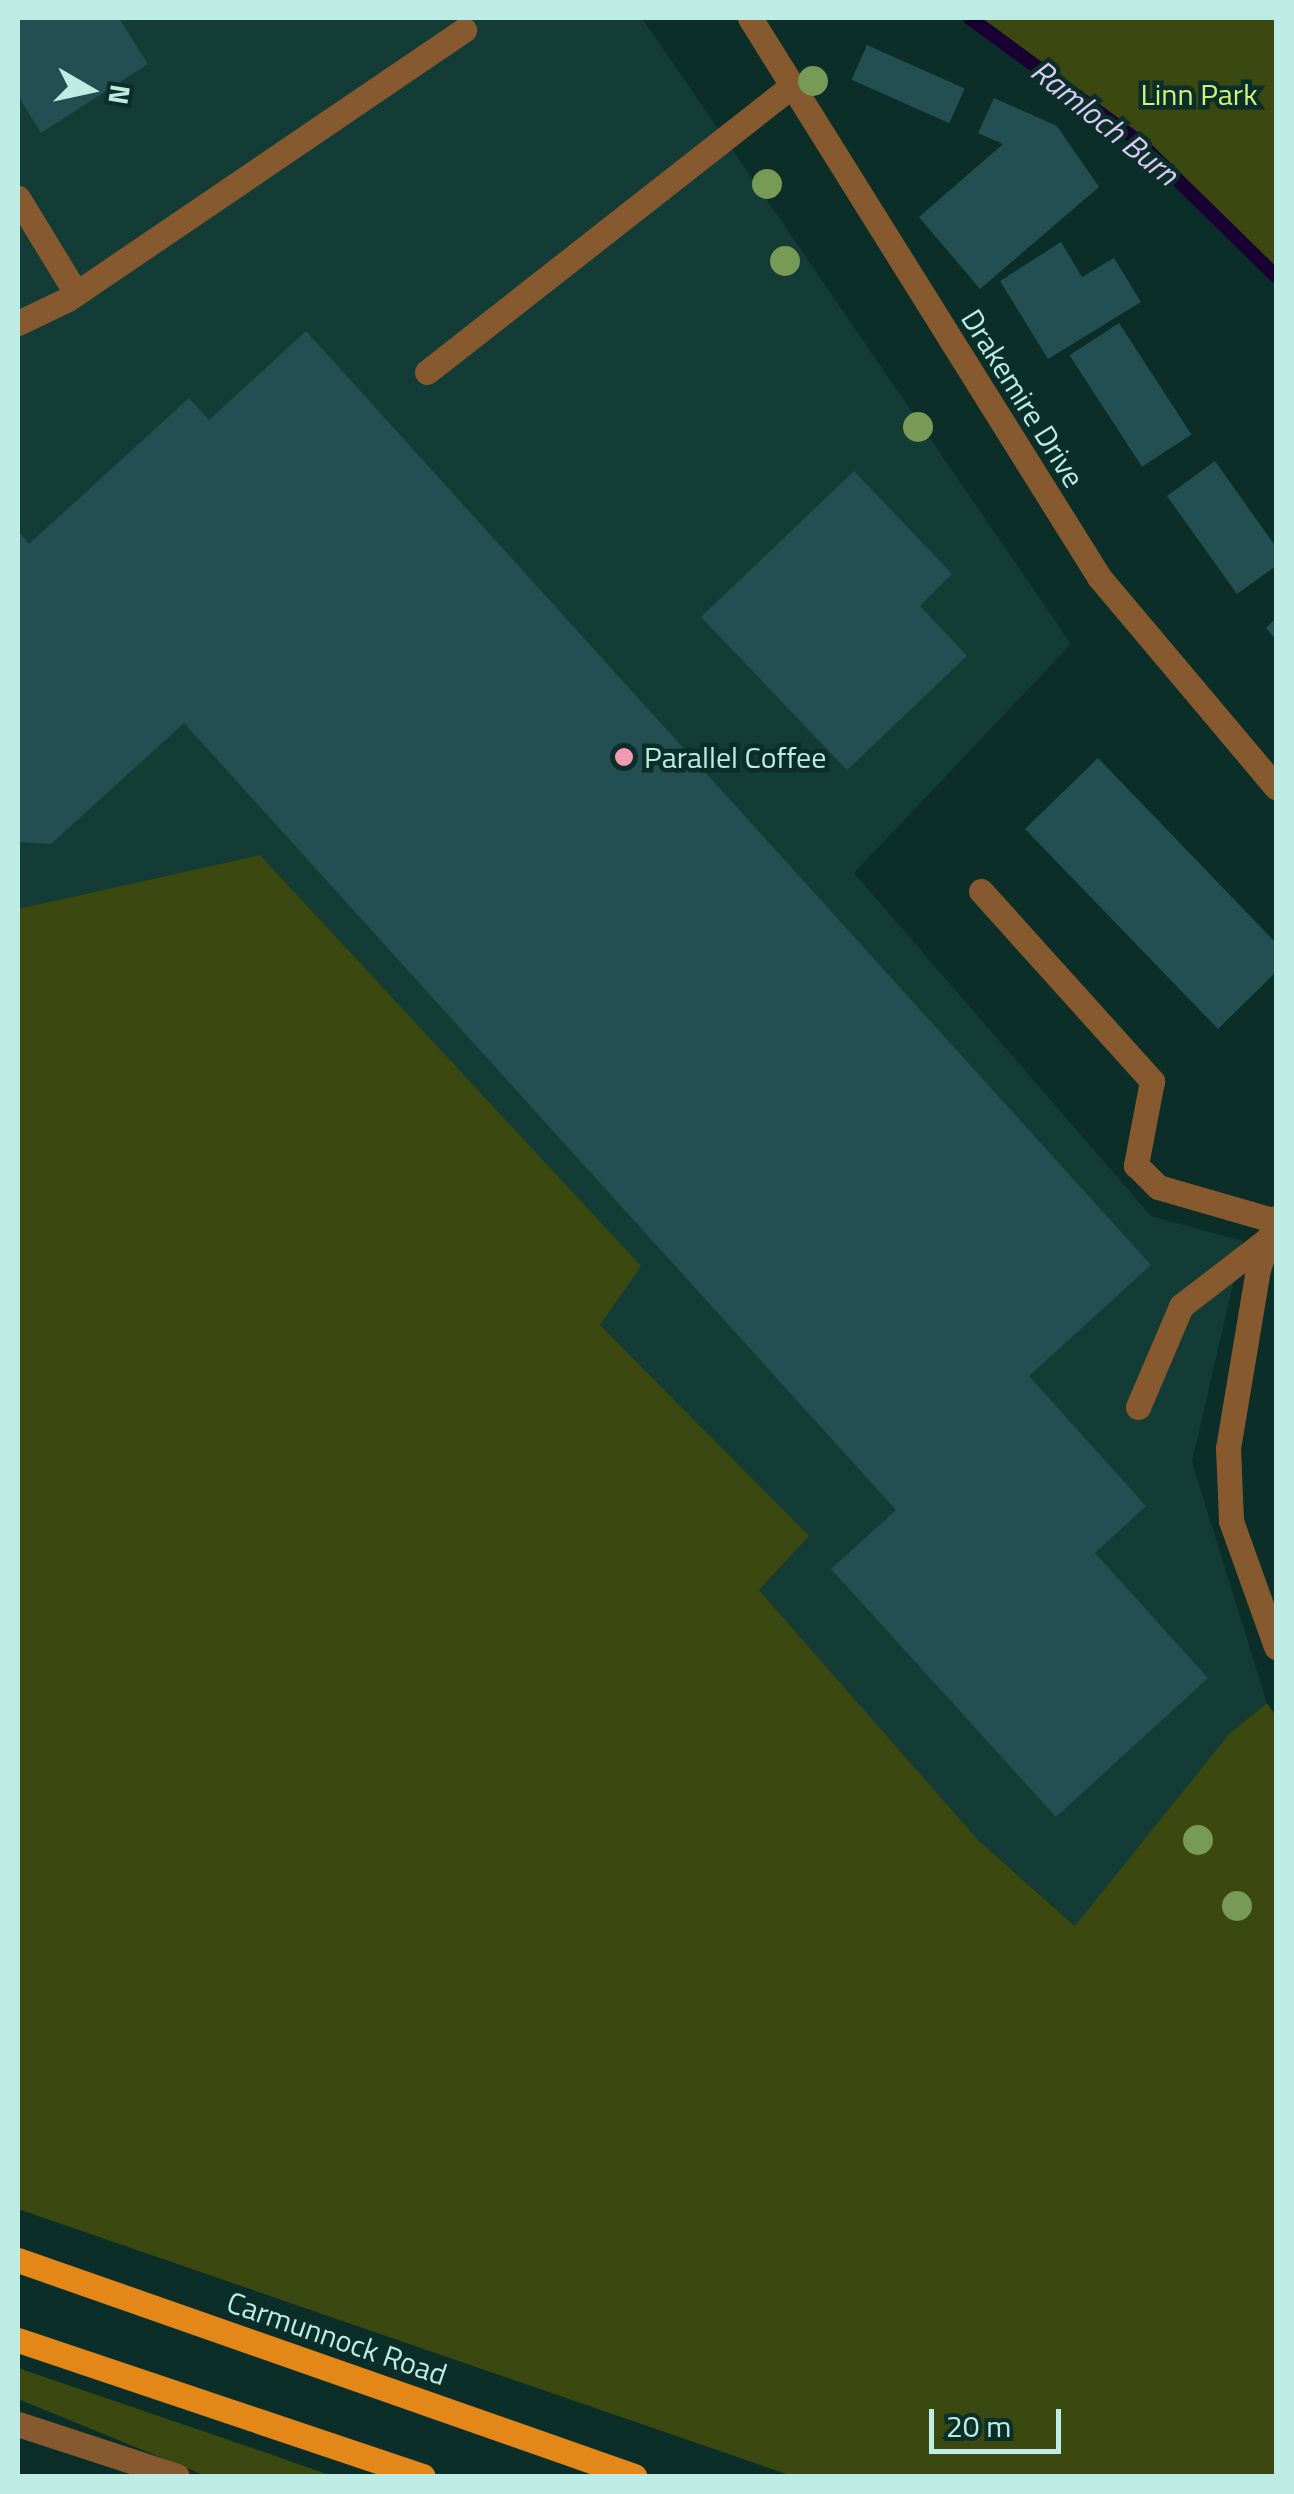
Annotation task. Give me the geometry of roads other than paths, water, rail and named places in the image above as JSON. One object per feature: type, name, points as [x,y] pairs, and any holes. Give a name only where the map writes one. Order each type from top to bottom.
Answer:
[{"type":"main road","name":"Carmunnock Road","points":[[18,2260],[634,2476]]},
{"type":"main road","points":[[18,2340],[424,2476]]},
{"type":"street","name":"Drakemire Drive","points":[[750,18],[1099,578],[1276,786]]},
{"type":"street","points":[[18,323],[76,293],[467,22]]},
{"type":"street","points":[[428,372],[792,86]]},
{"type":"street","points":[[18,198],[76,293]]},
{"type":"street","points":[[981,891],[1152,1081],[1136,1164],[1158,1187],[1273,1226]]},
{"type":"street","points":[[1138,1407],[1181,1306],[1273,1226]]},
{"type":"street","points":[[1273,1226],[1228,1448],[1231,1521],[1276,1647]]},
{"type":"street","points":[[18,2424],[177,2476]]},
{"type":"waterway","name":"Ramloch Burn","points":[[970,18],[1138,141],[1276,276]]},
{"type":"place","name":"Parallel Coffee","points":[[624,757]]},
{"type":"park label","name":"Linn Park","points":[[1199,94]]}]
